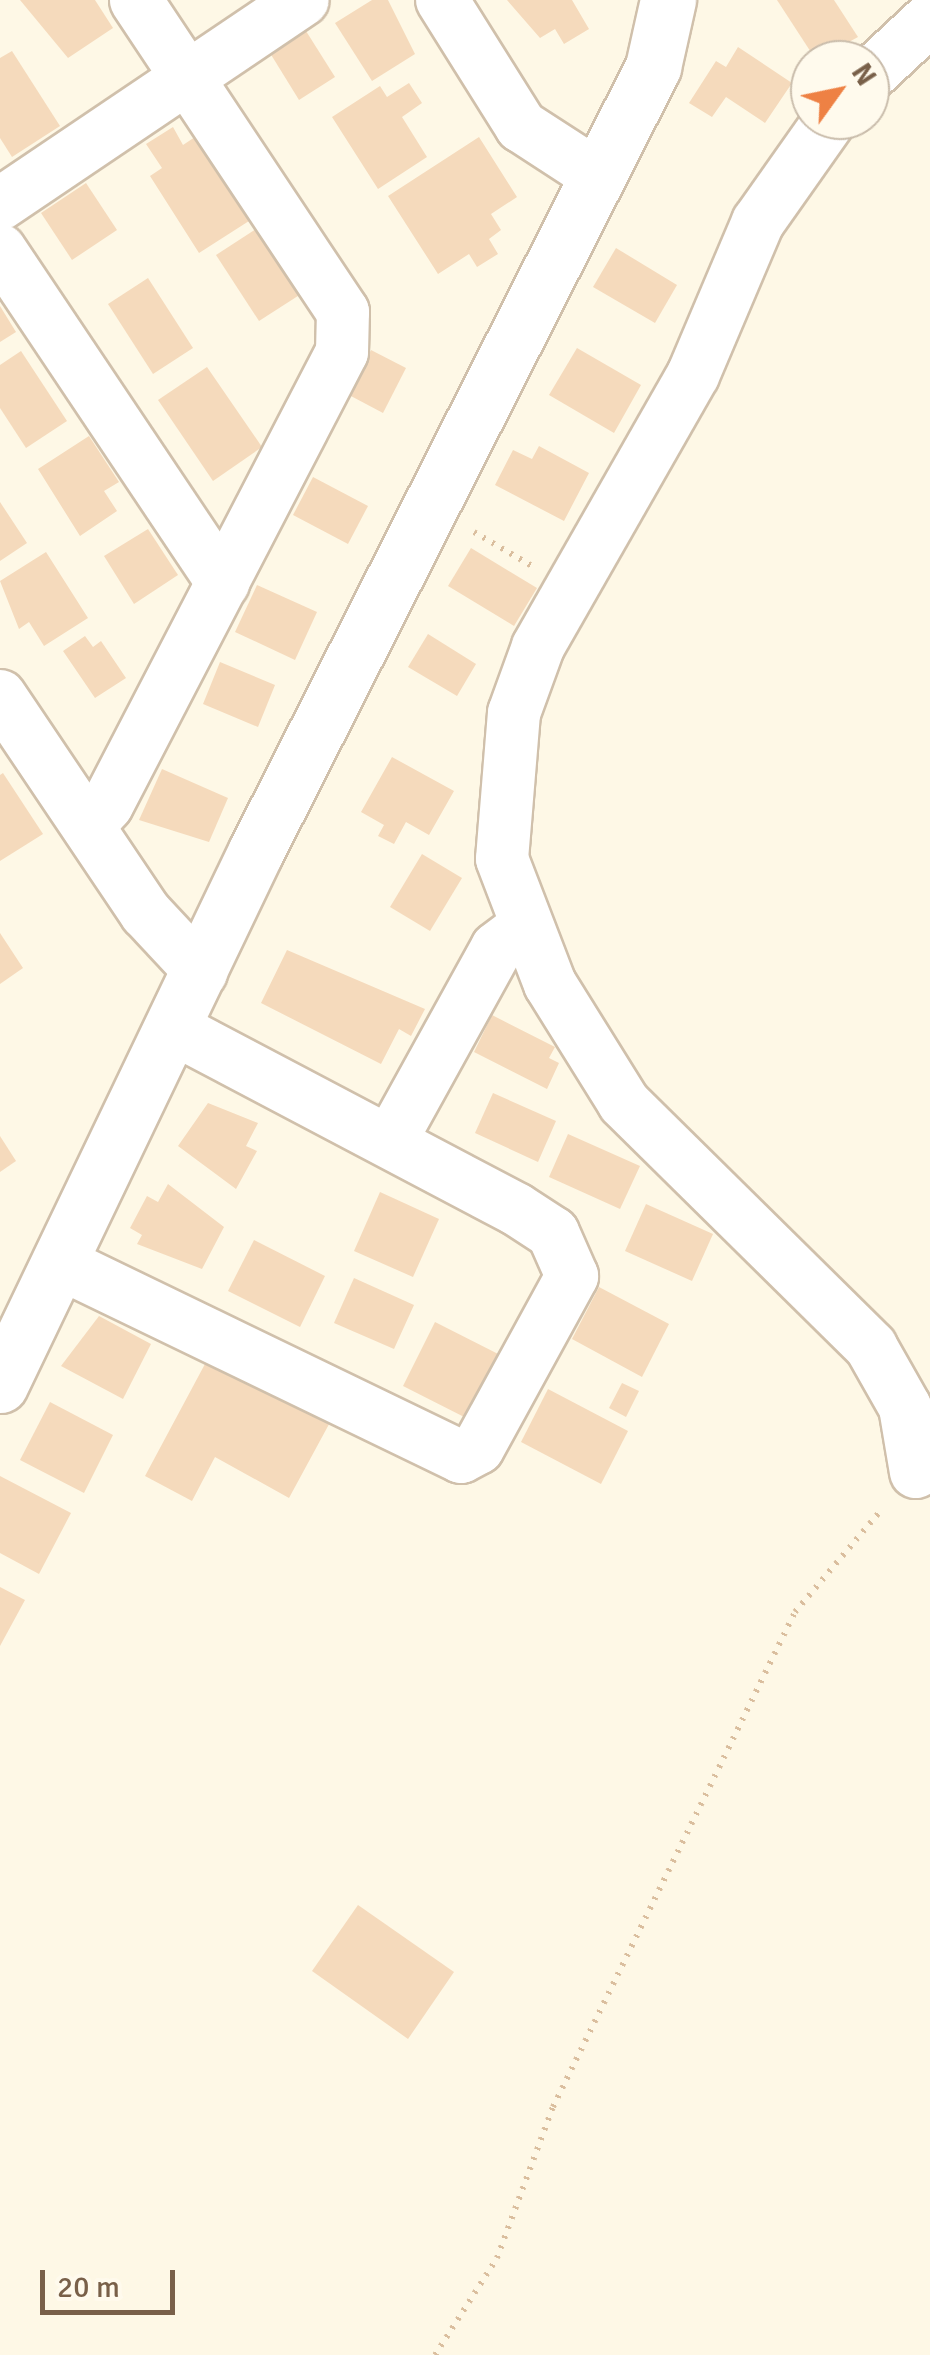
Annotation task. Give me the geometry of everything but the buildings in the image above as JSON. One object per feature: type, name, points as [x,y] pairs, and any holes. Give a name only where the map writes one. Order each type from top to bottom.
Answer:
[{"type":"street","points":[[88,826],[223,583],[342,352],[343,312],[136,0]]},
{"type":"street","points":[[0,204],[302,0]]},
{"type":"street","points":[[442,0],[521,126],[595,174]]},
{"type":"street","points":[[0,1385],[64,1265],[201,972],[434,508],[595,174],[653,67],[668,0]]},
{"type":"street","points":[[890,56],[930,19]]},
{"type":"street","points":[[816,140],[758,222],[693,376],[538,647],[507,757],[502,859],[525,927],[624,1103],[871,1347],[905,1407],[916,1472]]},
{"type":"street","points":[[0,250],[223,583]]},
{"type":"street","points":[[0,696],[173,948],[201,972]]},
{"type":"street","points":[[391,1140],[497,948],[525,927]]},
{"type":"street","points":[[64,1265],[460,1457],[478,1448],[572,1276],[553,1233],[391,1140],[174,1029]]},
{"type":"path","points":[[434,508],[571,590]]},
{"type":"path","points":[[435,2355],[497,2258],[553,2107],[795,1612],[916,1472]]}]
